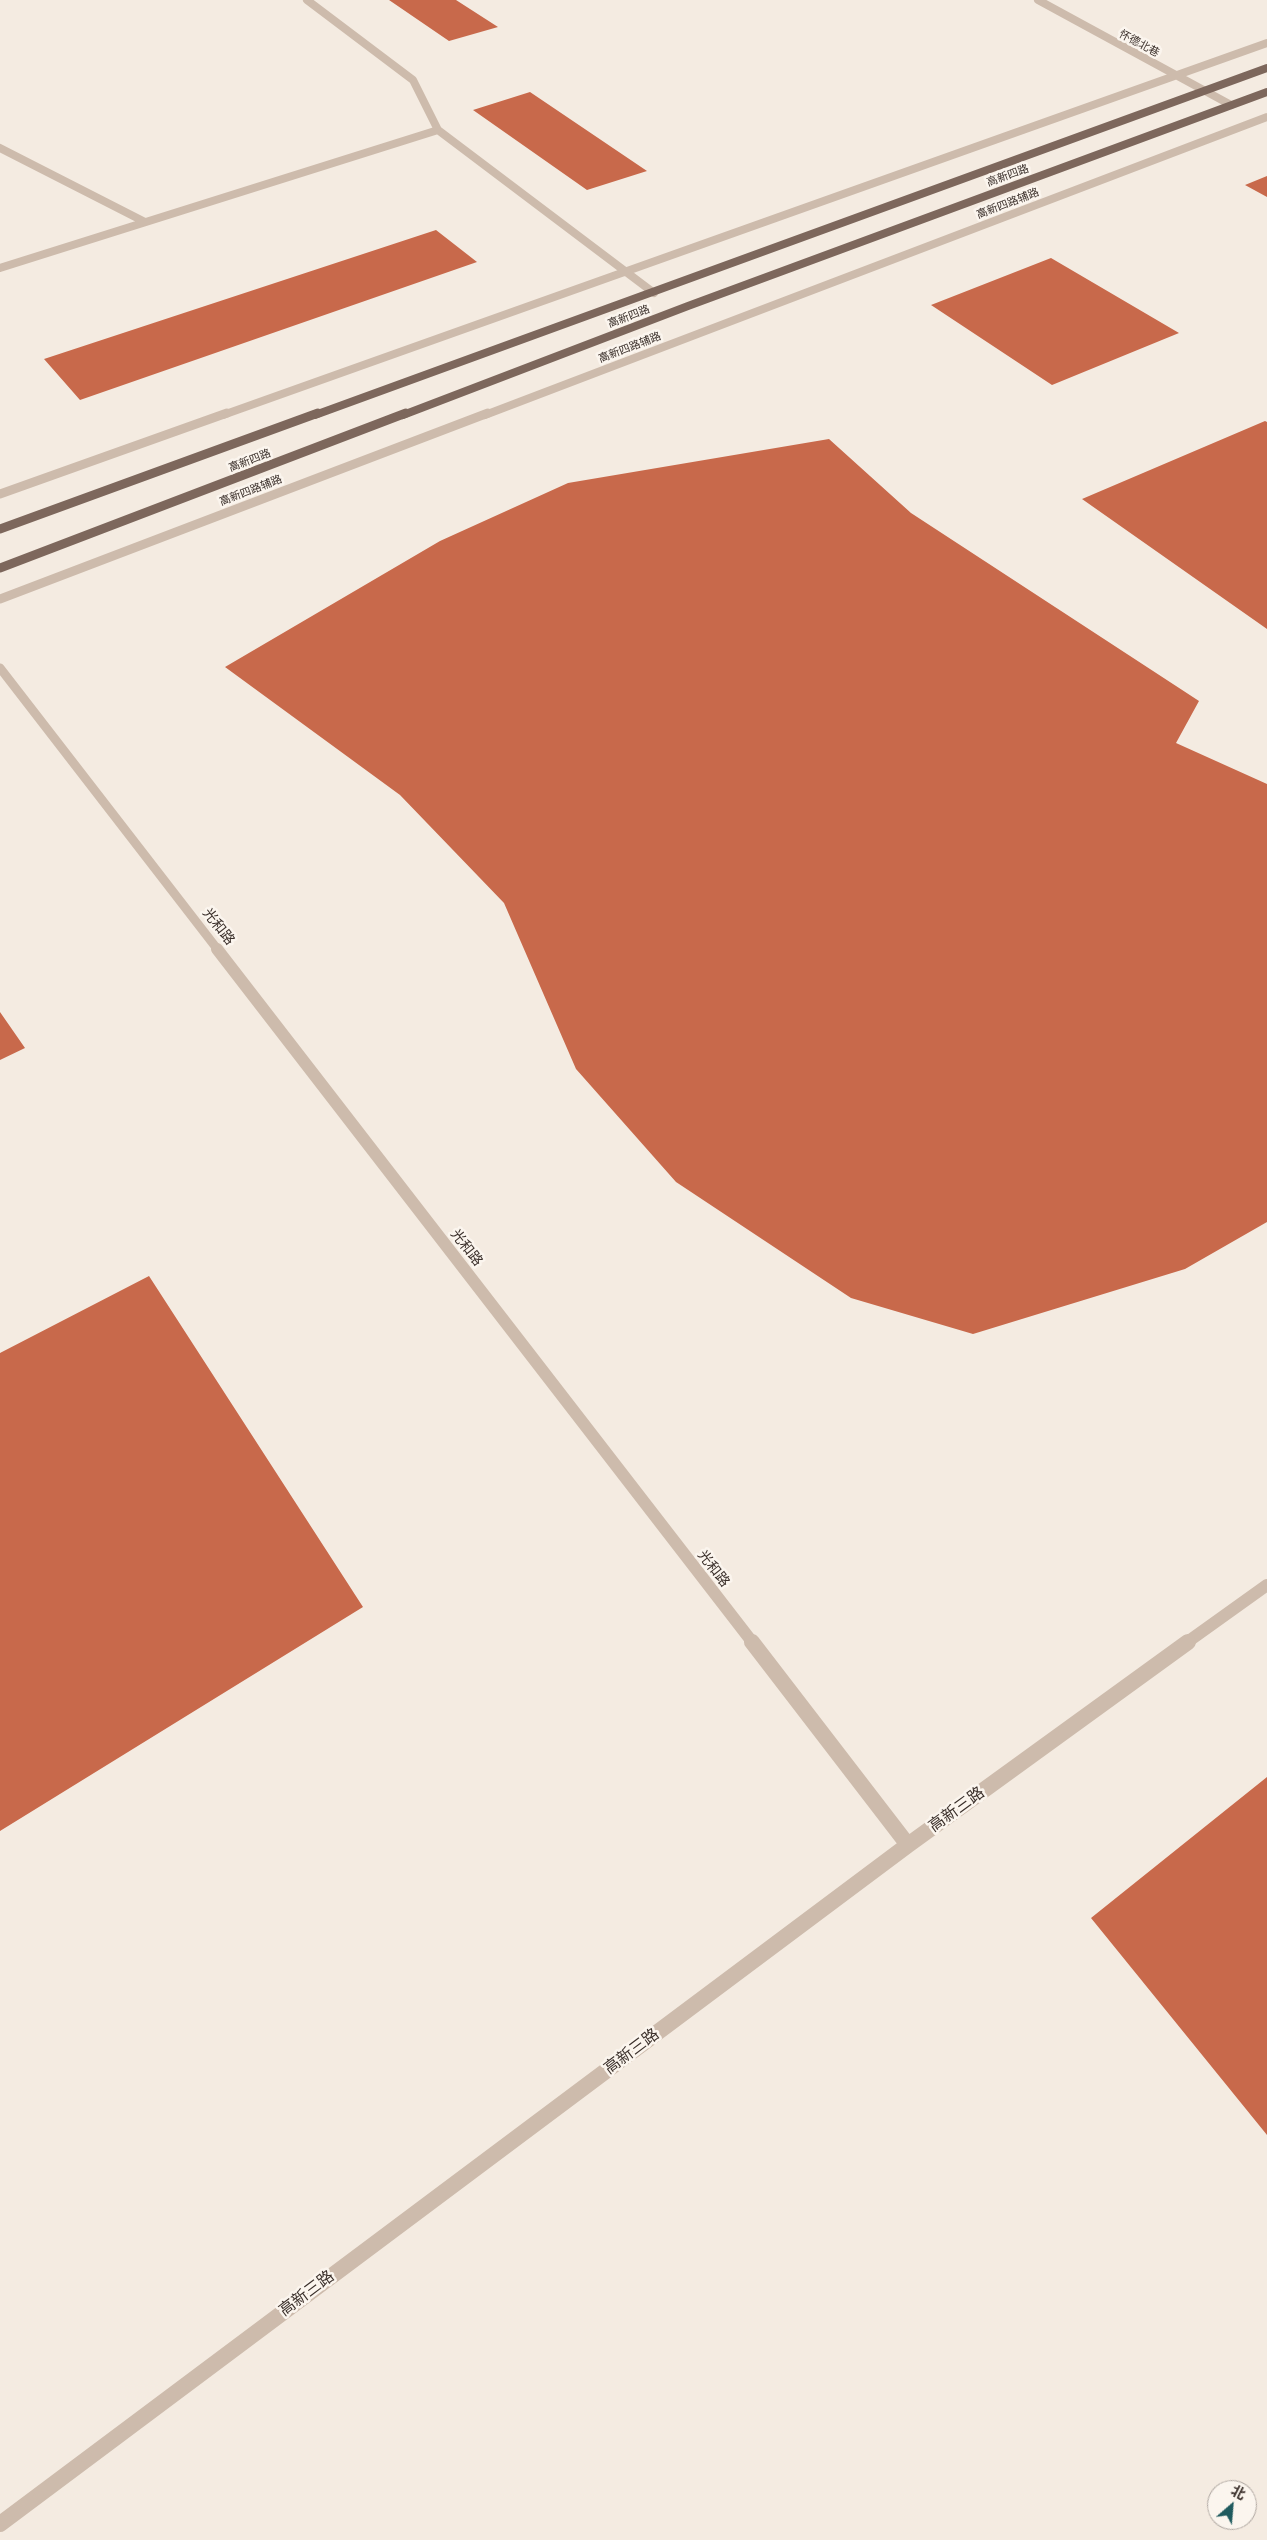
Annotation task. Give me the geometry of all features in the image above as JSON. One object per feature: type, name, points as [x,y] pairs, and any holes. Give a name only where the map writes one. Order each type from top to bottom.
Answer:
[{"type":"main road","name":"高新四路","points":[[0,529],[654,293],[1267,68]]},
{"type":"main road","name":"高新四路","points":[[0,568],[688,306],[1267,92]]},
{"type":"street","points":[[307,0],[413,80],[438,130],[654,293]]},
{"type":"street","name":"怀德北巷","points":[[1038,0],[1231,105]]},
{"type":"street","points":[[0,494],[1267,43]]},
{"type":"street","name":"高新四路辅路","points":[[0,599],[1267,118]]},
{"type":"street","points":[[0,268],[438,130]]},
{"type":"street","points":[[0,148],[145,222]]},
{"type":"street","name":"光和路","points":[[0,668],[908,1846]]},
{"type":"street","name":"高新三路","points":[[0,2524],[908,1846],[1267,1585]]},
{"type":"building","points":[[389,0],[456,0],[498,27],[449,41]]},
{"type":"building","points":[[530,92],[647,171],[587,190],[473,110]]},
{"type":"building","points":[[1267,176],[1267,197],[1245,185]]},
{"type":"building","points":[[436,230],[477,262],[80,400],[44,359]]},
{"type":"building","points":[[1051,258],[1179,333],[1052,385],[931,305]]},
{"type":"building","points":[[1265,421],[1267,422],[1267,629],[1082,499]]},
{"type":"building","points":[[829,439],[911,513],[1199,701],[1176,743],[1267,784],[1267,1222],[1185,1269],[973,1334],[851,1298],[676,1182],[576,1069],[504,903],[400,795],[225,667],[440,541],[568,483]]},
{"type":"building","points":[[0,1012],[25,1048],[0,1060]]},
{"type":"building","points":[[149,1276],[363,1607],[0,1831],[0,1353]]},
{"type":"building","points":[[1267,1777],[1267,2135],[1091,1918]]}]
